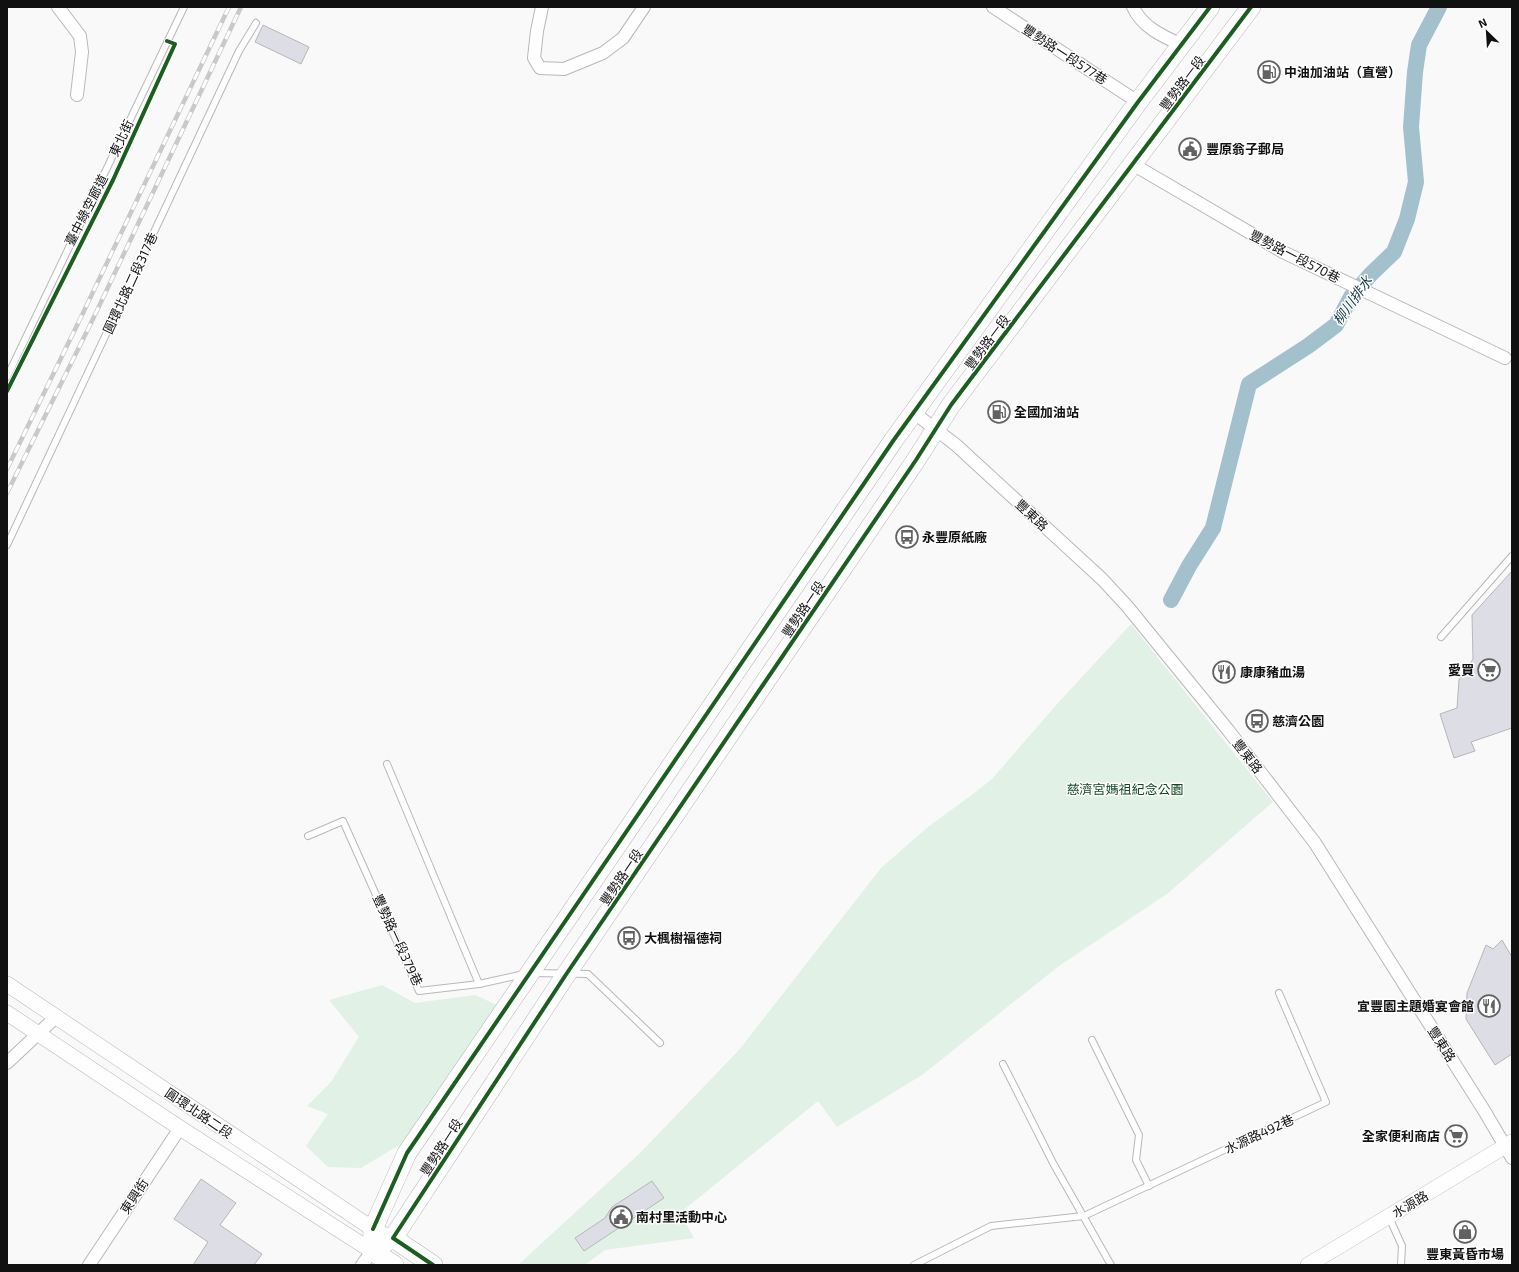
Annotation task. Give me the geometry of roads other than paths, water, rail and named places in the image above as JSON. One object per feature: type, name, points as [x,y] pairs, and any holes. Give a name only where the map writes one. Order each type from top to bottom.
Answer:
[{"type":"main road","name":"豐勢路一段","points":[[367,1258],[374,1229],[407,1153],[913,412],[1138,102],[1182,46],[1210,7]]},
{"type":"main road","name":"豐勢路一段","points":[[367,1258],[393,1238],[567,973],[951,406],[1134,165],[1251,7]]},
{"type":"main road","points":[[393,1238],[433,1265]]},
{"type":"main road","points":[[367,1258],[394,1265]]},
{"type":"street","points":[[58,7],[80,36],[82,52],[77,95]]},
{"type":"street","points":[[542,7],[537,31],[534,58],[540,68],[564,69],[603,53],[623,38],[644,7]]},
{"type":"street","name":"豐勢路一段577巷","points":[[993,7],[1138,102]]},
{"type":"street","points":[[1133,7],[1137,17],[1155,32],[1182,46]]},
{"type":"street","name":"豐勢路一段570巷","points":[[1134,165],[1282,252],[1505,358]]},
{"type":"street","name":"豐東路","points":[[913,412],[956,445],[1102,579],[1127,606],[1228,730],[1315,843],[1510,1149]]},
{"type":"street","name":"圓環北路二段","points":[[7,984],[374,1229],[393,1238]]},
{"type":"street","name":"圓環北路二段","points":[[7,1012],[180,1128],[367,1258]]},
{"type":"street","points":[[7,1063],[56,1017]]},
{"type":"street","name":"東興街","points":[[88,1265],[180,1128]]},
{"type":"street","name":"水源路","points":[[1308,1265],[1389,1217],[1510,1149]]},
{"type":"lane","name":"東北街","points":[[7,377],[184,7]]},
{"type":"lane","name":"圓環北路二段317巷","points":[[7,545],[236,58],[256,23]]},
{"type":"lane","points":[[1441,637],[1512,556]]},
{"type":"lane","points":[[387,764],[479,984]]},
{"type":"lane","name":"豐勢路一段379巷","points":[[308,836],[343,821],[419,991],[479,984],[531,973],[588,974],[660,1043]]},
{"type":"lane","name":"水源路492巷","points":[[914,1265],[990,1226],[1084,1216],[1326,1102],[1279,993]]},
{"type":"lane","points":[[1092,1040],[1139,1135],[1136,1160],[1149,1186]]},
{"type":"lane","points":[[1003,1064],[1054,1163],[1111,1265]]},
{"type":"lane","points":[[1389,1217],[1402,1246],[1401,1265]]},
{"type":"waterway","name":"柳川排水","points":[[1171,600],[1189,566],[1213,528],[1249,384],[1308,346],[1336,325],[1351,297],[1371,274],[1394,252],[1407,219],[1416,182],[1411,127],[1415,72],[1419,45],[1439,7]]},
{"type":"railway","points":[[7,469],[229,7]]},
{"type":"railway","points":[[7,493],[92,321],[241,7]]},
{"type":"place","name":"中油加油站（直營）","points":[[1269,72]]},
{"type":"place","name":"豐原翁子郵局","points":[[1190,149]]},
{"type":"place","name":"全國加油站","points":[[999,412]]},
{"type":"place","name":"永豐原紙廠","points":[[907,537]]},
{"type":"place","name":"愛買","points":[[1489,670]]},
{"type":"place","name":"康康豬血湯","points":[[1224,672]]},
{"type":"place","name":"慈濟公園","points":[[1257,721]]},
{"type":"place","name":"大楓樹福德祠","points":[[629,938]]},
{"type":"place","name":"宜豐園主題婚宴會館","points":[[1489,1006]]},
{"type":"place","name":"全家便利商店","points":[[1456,1136]]},
{"type":"place","name":"南村里活動中心","points":[[621,1217]]},
{"type":"place","name":"豐東黃昏市場","points":[[1465,1232]]},
{"type":"park label","name":"慈濟宮媽祖紀念公園","points":[[1125,789]]}]
